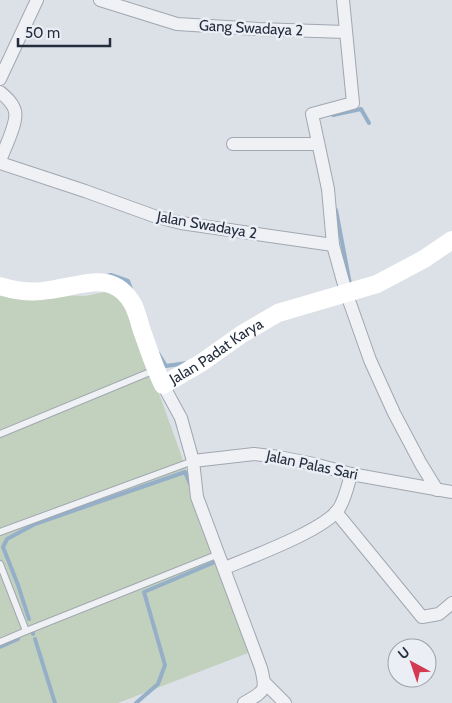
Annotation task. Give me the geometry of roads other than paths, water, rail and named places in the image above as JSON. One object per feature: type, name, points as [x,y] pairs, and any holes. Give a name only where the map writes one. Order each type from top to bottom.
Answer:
[{"type":"street","points":[[0,79],[37,0]]},
{"type":"street","name":"Gang Swadaya 2","points":[[100,0],[177,24],[345,32]]},
{"type":"street","points":[[343,0],[353,103],[312,114],[328,189],[333,245],[346,292],[370,360],[394,413],[421,464],[438,490]]},
{"type":"street","points":[[0,92],[9,100],[15,111],[15,121],[1,156]]},
{"type":"street","points":[[233,144],[317,144]]},
{"type":"street","name":"Jalan Swadaya 2","points":[[1,156],[85,191],[154,216],[181,223],[333,245]]},
{"type":"street","name":"Jalan Padat Karya","points":[[0,286],[23,292],[48,291],[92,282],[120,287],[134,307],[160,377],[201,363],[242,334],[278,313],[377,284],[424,259],[452,240]]},
{"type":"street","points":[[160,377],[181,418],[193,461],[197,496],[261,668],[264,689],[244,703]]},
{"type":"street","name":"Jalan Palas Sari","points":[[193,461],[254,454],[452,492]]},
{"type":"street","points":[[225,568],[309,531],[326,521],[340,506],[352,474]]},
{"type":"street","points":[[336,512],[422,617],[439,614],[452,603]]},
{"type":"street","points":[[264,682],[285,703]]},
{"type":"lane","points":[[0,434],[160,377]]},
{"type":"lane","points":[[0,532],[193,461]]},
{"type":"lane","points":[[0,642],[219,554]]},
{"type":"lane","points":[[0,564],[26,631]]},
{"type":"waterway","points":[[333,115],[361,109],[369,123]]},
{"type":"waterway","points":[[336,210],[350,284]]},
{"type":"waterway","points":[[107,276],[111,275],[128,281],[131,289]]},
{"type":"waterway","points":[[158,353],[166,366],[187,363]]},
{"type":"waterway","points":[[29,619],[3,547],[7,539],[35,524],[185,472],[191,486]]},
{"type":"waterway","points":[[136,703],[158,684],[165,665],[144,592],[215,562]]},
{"type":"waterway","points":[[0,647],[18,639]]},
{"type":"waterway","points":[[35,639],[55,703]]}]
